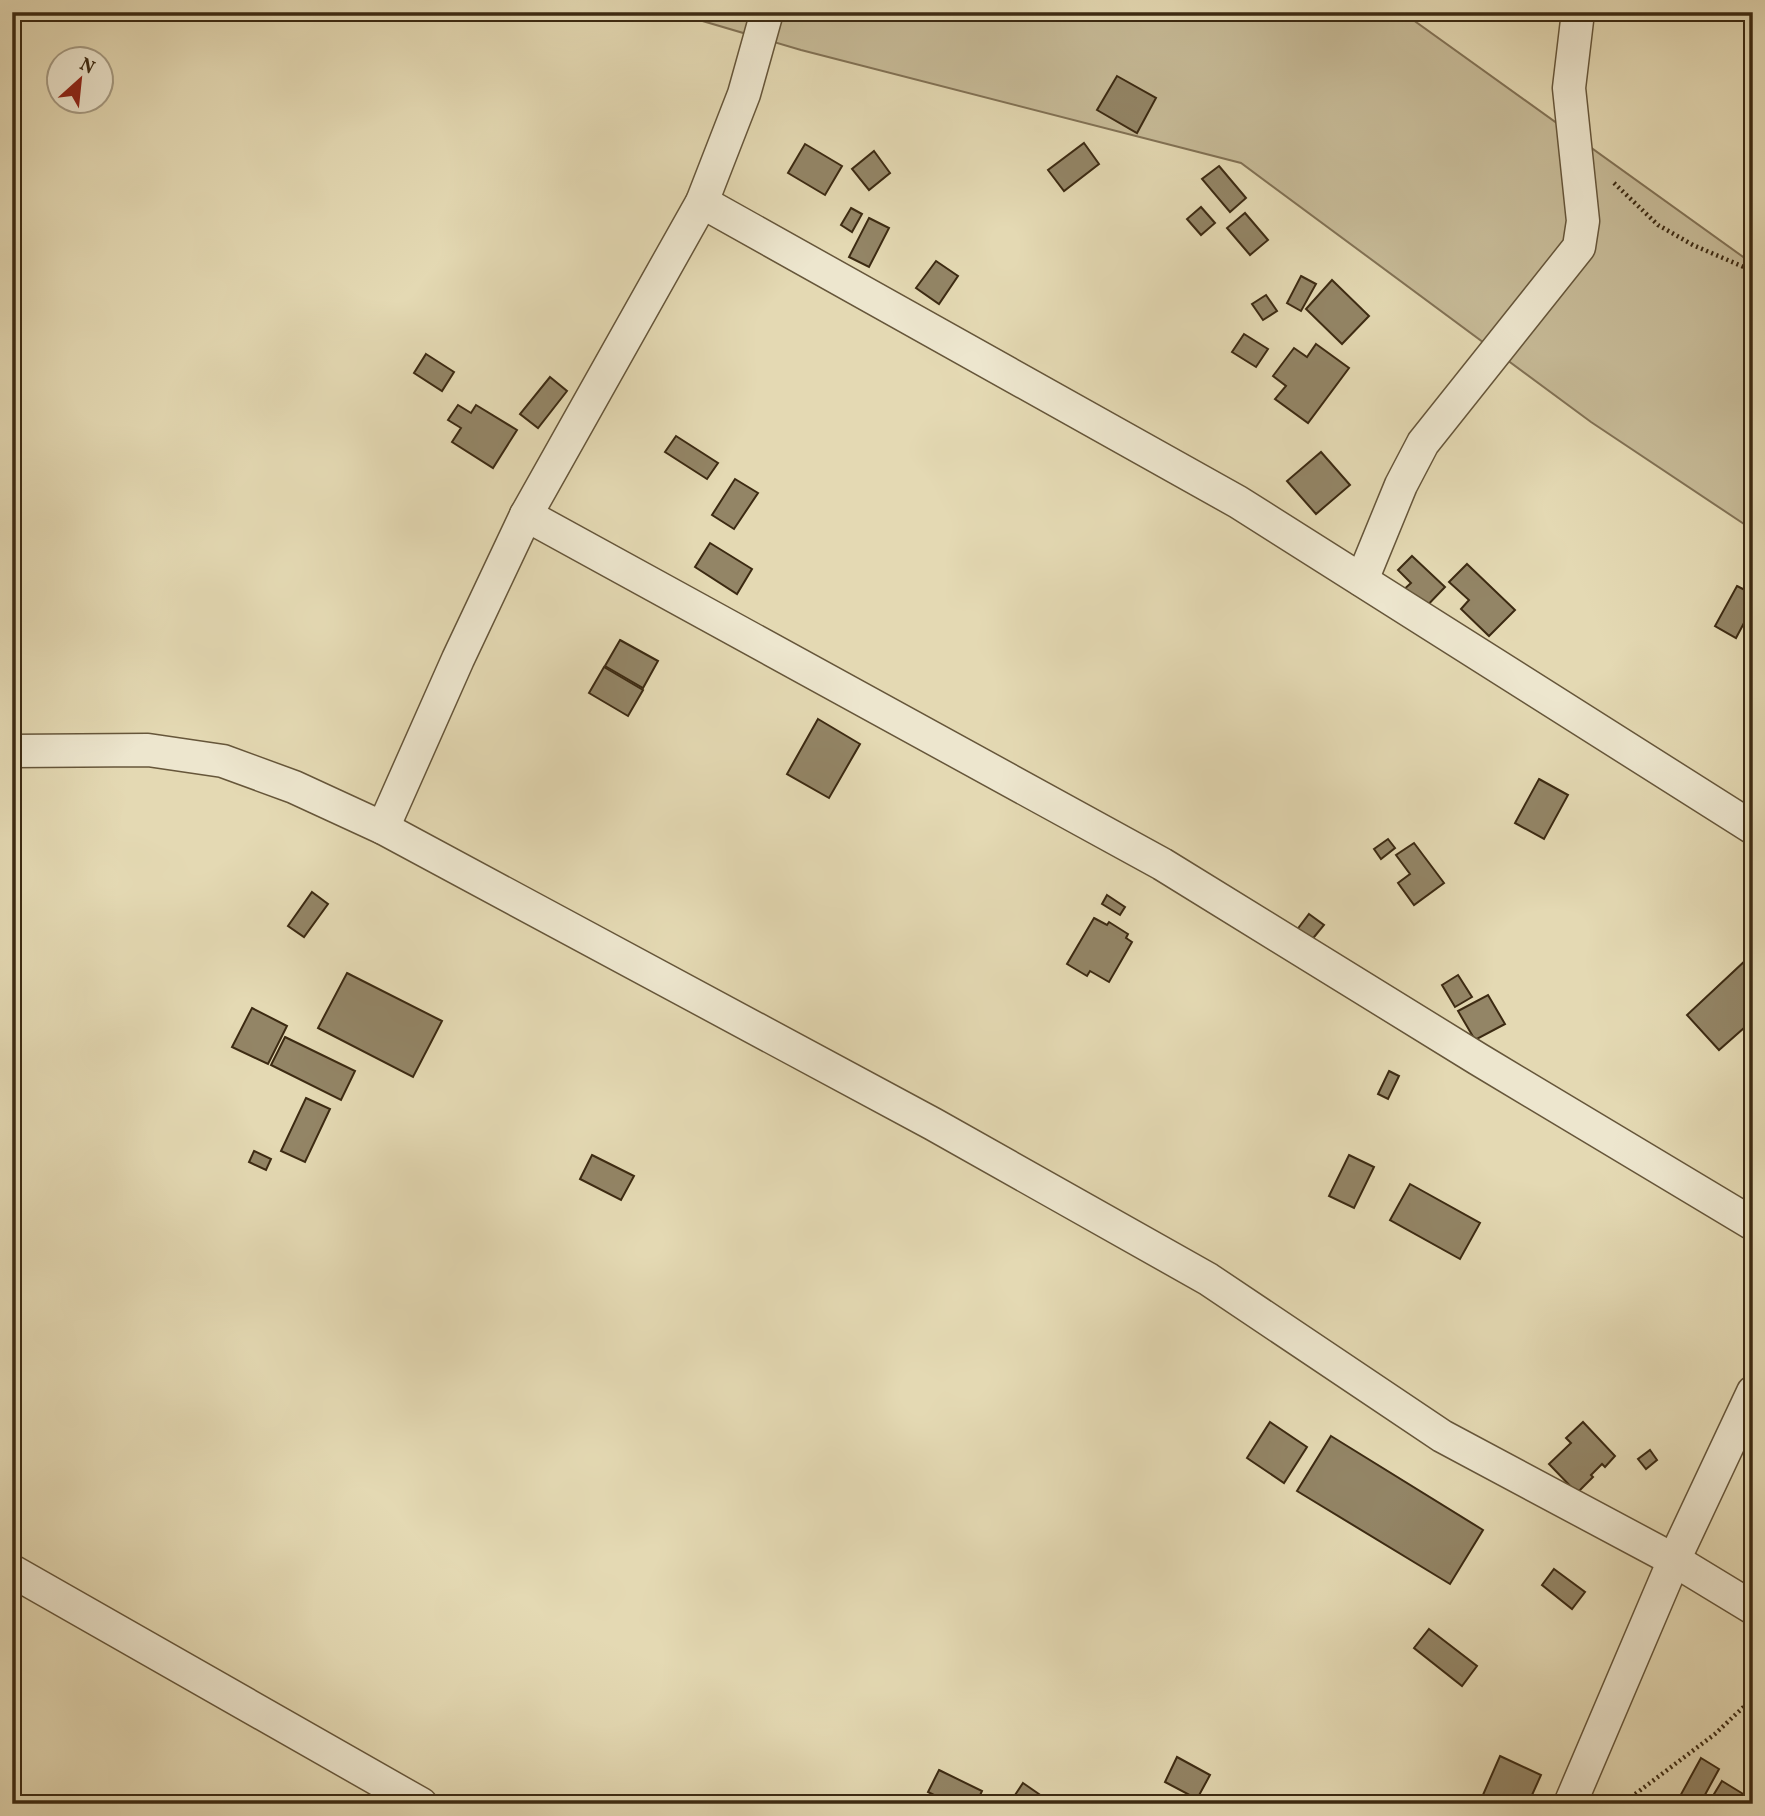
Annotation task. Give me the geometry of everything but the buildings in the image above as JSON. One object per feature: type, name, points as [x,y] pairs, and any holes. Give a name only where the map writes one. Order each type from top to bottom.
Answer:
[{"type":"street","points":[[383,828],[526,515],[702,202],[744,94],[767,12]]},
{"type":"street","points":[[1362,580],[1401,485],[1423,443],[1579,247],[1583,221],[1569,88],[1578,12]]},
{"type":"street","points":[[702,202],[1238,502],[1753,828]]},
{"type":"street","points":[[526,515],[1163,864],[1478,1059],[1753,1224]]},
{"type":"street","points":[[12,751],[148,750],[223,761],[294,787],[383,828],[933,1124],[1208,1279],[1442,1436],[1674,1560],[1753,1608]]},
{"type":"street","points":[[1570,1804],[1674,1560],[1753,1392]]},
{"type":"street","points":[[12,1571],[421,1804]]},
{"type":"path","points":[[1575,147],[1658,225],[1693,245],[1753,271]]},
{"type":"path","points":[[1622,1804],[1715,1734],[1753,1698]]},
{"type":"shaded area","points":[[672,12],[1402,12],[1753,264],[1753,530],[1591,422],[1241,163],[801,50]]}]
